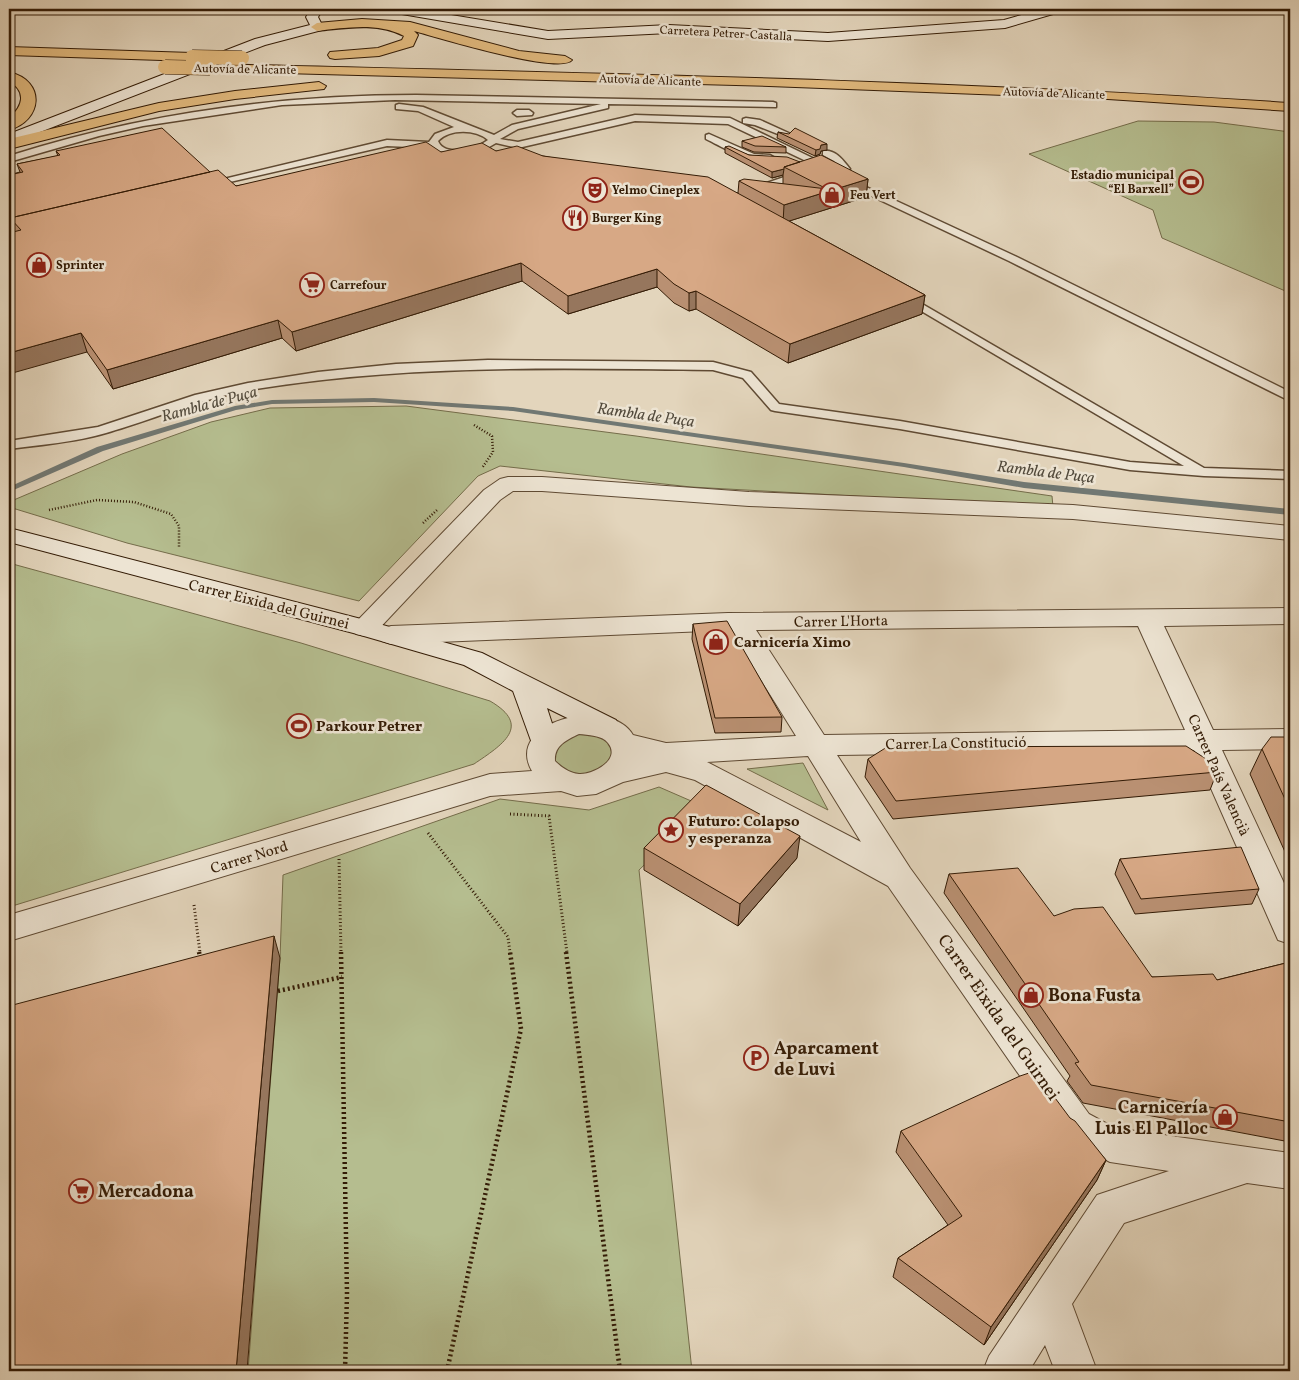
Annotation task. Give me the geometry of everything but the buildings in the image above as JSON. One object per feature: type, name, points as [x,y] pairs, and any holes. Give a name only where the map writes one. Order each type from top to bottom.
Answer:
[{"type":"highway","points":[[317,27],[375,23],[410,26],[432,30],[518,55],[574,60]]},
{"type":"highway","points":[[323,55],[364,54],[391,50],[408,43],[410,38],[407,32],[375,23]]},
{"type":"highway","name":"Autovía de Alicante","points":[[9,51],[192,57],[645,66],[895,74],[1290,94]]},
{"type":"highway","points":[[242,58],[270,56]]},
{"type":"highway","name":"Autovía de Alicante","points":[[9,62],[654,81],[779,82],[1108,95],[1290,107]]},
{"type":"highway","points":[[9,76],[28,89],[30,96],[21,114],[9,125]]},
{"type":"highway","points":[[9,144],[158,107],[294,88],[365,83],[449,81],[654,81]]},
{"type":"street","name":"Carretera Petrer-Castalla","points":[[396,9],[526,34],[548,35],[670,29],[828,37],[1006,24],[1056,9]]},
{"type":"street","points":[[9,139],[260,42],[317,27],[313,21],[315,11]]},
{"type":"street","points":[[365,628],[492,495],[508,484],[542,484],[749,499],[1073,512],[1290,533]]},
{"type":"street","name":"Carrer Eixida del Guirnei","points":[[9,535],[44,546],[365,628],[472,659],[525,686],[615,748],[704,772],[899,877]]},
{"type":"street","name":"Carrer L'Horta","points":[[391,635],[486,630],[739,623],[1290,616]]},
{"type":"street","name":"Carrer País Valencià","points":[[1148,618],[1290,931]]},
{"type":"street","name":"Carrer Eixida del Guirnei","points":[[739,623],[899,877],[1076,1126],[1110,1145],[1248,1165]]},
{"type":"street","points":[[525,686],[543,745],[541,757],[544,766],[561,780]]},
{"type":"street","name":"Carrer Nord","points":[[9,928],[490,785],[561,780],[575,784],[590,784],[604,780],[615,748],[593,724],[564,727],[552,734],[543,745],[490,785]]},
{"type":"street","name":"Carrer La Constitució","points":[[615,748],[666,752],[737,752],[816,745],[1290,739]]},
{"type":"street","points":[[1004,1371],[1111,1208],[1248,1165],[1290,1172]]},
{"type":"street","points":[[1050,1301],[1076,1371]]},
{"type":"lane","points":[[9,159],[61,142],[119,129],[263,106],[374,98],[773,106]]},
{"type":"lane","points":[[459,99],[503,108],[517,113],[527,111],[542,117],[559,116],[572,111],[573,108],[564,102],[556,101]]},
{"type":"lane","points":[[527,111],[528,106],[545,101]]},
{"type":"lane","points":[[477,151],[489,146],[493,139],[515,127],[621,102]]},
{"type":"lane","points":[[267,115],[334,108],[391,107],[420,109],[470,130],[486,133],[493,139],[518,145],[635,118],[757,122],[788,135]]},
{"type":"lane","points":[[433,145],[435,138],[441,134],[496,126],[516,119],[517,113]]},
{"type":"lane","points":[[730,121],[827,167],[837,176],[919,217],[947,227],[1014,259],[1290,397]]},
{"type":"lane","points":[[709,137],[752,156],[789,158],[812,171]]},
{"type":"lane","points":[[200,186],[387,143],[433,145],[437,149],[450,152],[477,151],[497,153]]},
{"type":"lane","points":[[514,156],[518,145]]},
{"type":"lane","points":[[18,167],[54,154],[87,146]]},
{"type":"lane","points":[[739,149],[792,150]]},
{"type":"lane","points":[[826,153],[836,159],[845,170],[837,176]]},
{"type":"lane","points":[[742,193],[827,167]]},
{"type":"lane","points":[[9,232],[46,223]]},
{"type":"lane","points":[[898,293],[1204,472]]},
{"type":"lane","points":[[9,444],[100,431],[199,398],[248,387],[396,368],[488,364],[713,366],[747,375],[775,407],[900,425],[1130,466],[1204,472],[1290,475]]},
{"type":"path","points":[[141,9],[178,9]]},
{"type":"path","points":[[474,425],[492,436],[493,452],[476,474]]},
{"type":"path","points":[[49,510],[97,500],[134,502],[171,514],[179,526],[179,547]]},
{"type":"path","points":[[423,523],[443,504]]},
{"type":"path","points":[[549,816],[620,1371]]},
{"type":"path","points":[[426,830],[508,937],[521,1029],[496,1157],[447,1371]]},
{"type":"path","points":[[339,860],[348,1294],[346,1371]]},
{"type":"path","points":[[200,963],[193,905],[201,902]]},
{"type":"path","points":[[278,990],[342,977]]},
{"type":"green space","name":"Estadio municipal “El Barxell”","points":[[1138,121],[1214,122],[1290,132],[1290,293],[1162,238],[1153,210],[1029,154]]},
{"type":"green space","points":[[406,406],[636,436],[1052,496],[1053,507],[691,487],[500,466],[478,476],[359,601],[127,543],[9,507],[9,502],[122,454],[211,422],[270,408]]},
{"type":"green space","points":[[9,563],[301,643],[490,701],[503,710],[510,719],[509,735],[494,750],[474,764],[9,907]]},
{"type":"green space","points":[[568,732],[602,732],[619,753],[589,778],[556,769],[552,744]]},
{"type":"green space","points":[[803,763],[828,810],[747,769]]},
{"type":"green space","points":[[659,787],[705,807],[639,870],[692,1371],[248,1371],[280,958],[283,875],[500,799],[589,810]]},
{"type":"waterway","name":"Rambla de Puça","points":[[9,490],[100,449],[235,408],[272,402],[374,400],[513,409],[904,465],[1024,485],[1290,512]]},
{"type":"place","name":"Estadio municipal “El Barxell”","points":[[1191,182]]},
{"type":"place","name":"Yelmo Cineplex","points":[[595,190]]},
{"type":"place","name":"Feu Vert","points":[[832,195]]},
{"type":"place","name":"Burger King","points":[[575,218]]},
{"type":"place","name":"Sprinter","points":[[39,265]]},
{"type":"place","name":"Carrefour","points":[[312,285]]},
{"type":"place","name":"Carnicería Ximo","points":[[716,642]]},
{"type":"place","name":"Parkour Petrer","points":[[299,726]]},
{"type":"place","name":"Futuro: Colapso y esperanza","points":[[671,830]]},
{"type":"place","name":"Bona Fusta","points":[[1031,995]]},
{"type":"place","name":"Aparcament de Luvi","points":[[756,1058]]},
{"type":"place","name":"Carnicería Luis El Palloc","points":[[1225,1117]]},
{"type":"place","name":"Mercadona","points":[[81,1191]]}]
